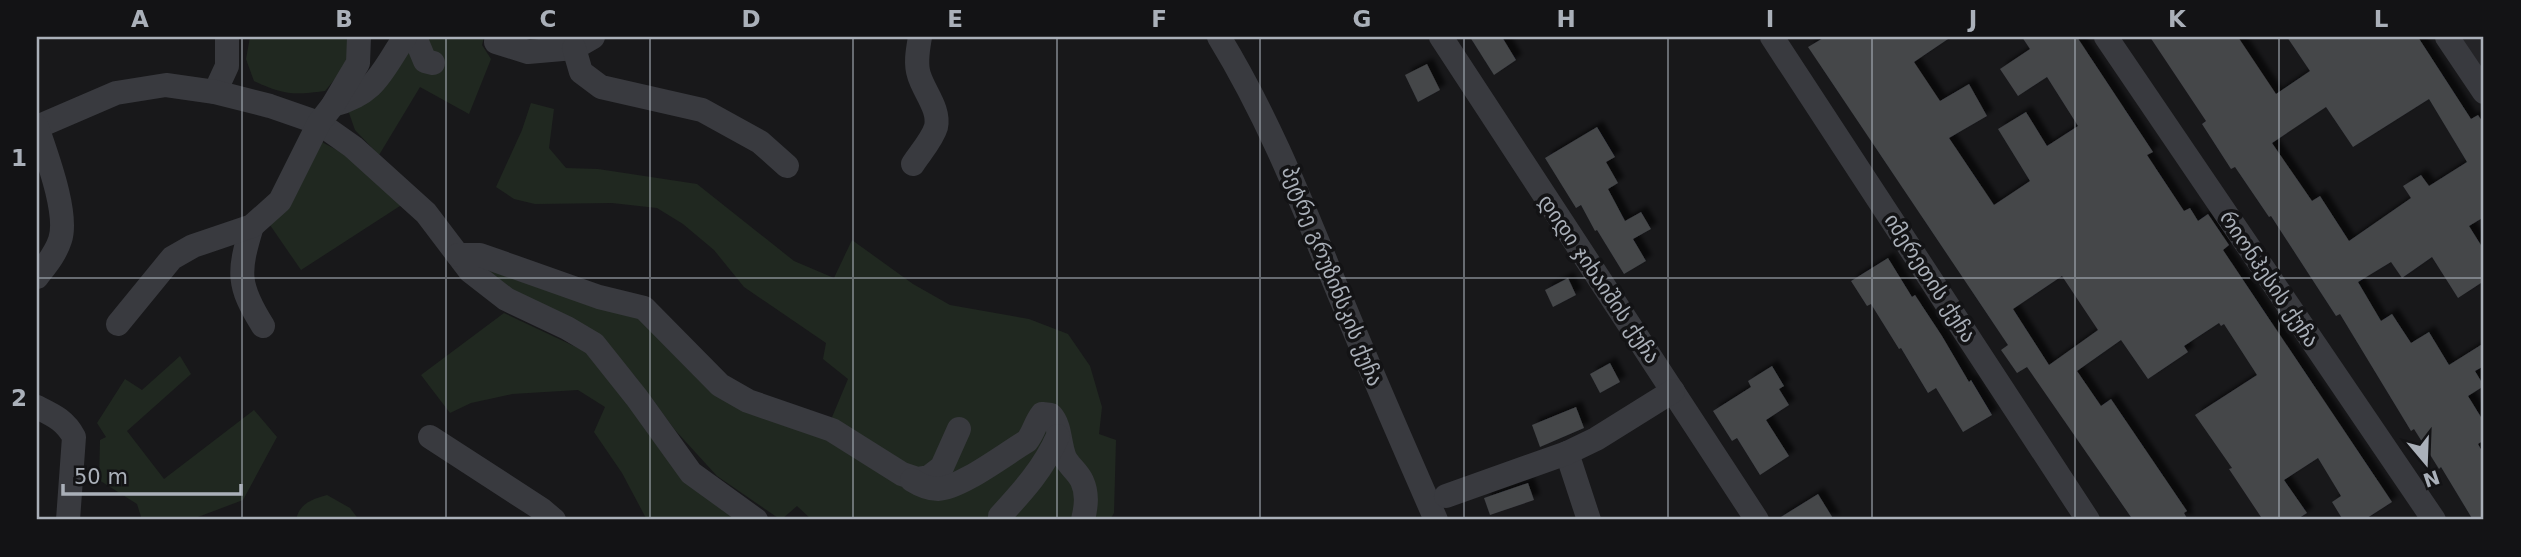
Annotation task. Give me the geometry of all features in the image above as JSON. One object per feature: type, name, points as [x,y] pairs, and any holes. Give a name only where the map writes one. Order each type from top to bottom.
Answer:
[{"type":"street","points":[[215,92],[228,66],[227,37]]},
{"type":"street","points":[[118,324],[172,258],[192,246],[252,226],[280,201],[326,114],[358,64],[359,37]]},
{"type":"street","points":[[37,277],[52,259],[61,237],[61,226],[59,202],[37,127],[116,93],[166,85],[215,92],[270,106],[326,114],[373,86],[405,37]]},
{"type":"street","points":[[415,37],[425,61],[433,63]]},
{"type":"street","points":[[913,164],[937,123],[937,113],[918,73],[920,37]]},
{"type":"street","name":"პეტრე გრუზინსკის ქუჩა","points":[[1219,37],[1248,85],[1279,148],[1436,520]]},
{"type":"street","name":"დიდი ჯიხაიშის ქუჩა","points":[[1441,37],[1757,520]]},
{"type":"street","name":"იმერეთის ქუჩა","points":[[1772,37],[2088,520]]},
{"type":"street","name":"რიონჰესის ქუჩა","points":[[2106,37],[2434,520]]},
{"type":"street","points":[[2447,37],[2484,92]]},
{"type":"street","points":[[496,42],[528,52],[583,42],[581,72],[601,87],[702,110],[760,142],[787,166]]},
{"type":"street","points":[[326,114],[353,147],[426,213],[470,271],[506,299],[594,344],[691,473],[756,520]]},
{"type":"street","points":[[252,226],[241,270],[247,300],[263,326]]},
{"type":"street","points":[[458,255],[481,255],[599,297],[644,308],[720,385],[747,401],[832,430],[921,486],[936,489],[953,486],[1027,441],[1034,433],[1036,422],[1042,414],[1051,415],[1057,421],[1058,436],[1066,459],[1082,481],[1087,503],[1083,520]]},
{"type":"street","points":[[1446,496],[1567,453],[1674,391]]},
{"type":"street","points":[[37,407],[68,425],[74,437],[68,520]]},
{"type":"street","points":[[902,474],[918,480],[929,477],[942,467],[959,429]]},
{"type":"street","points":[[1000,516],[1034,478],[1048,458],[1058,436]]},
{"type":"street","points":[[430,438],[554,520]]},
{"type":"street","points":[[1567,453],[1589,520]]},
{"type":"shaded area","points":[[250,37],[348,37],[349,62],[325,91],[296,93],[273,89],[254,81],[246,59]]},
{"type":"shaded area","points":[[395,37],[484,37],[482,45],[491,59],[469,114],[420,87],[379,155],[355,130],[348,110]]},
{"type":"shaded area","points":[[2456,37],[2484,37],[2484,80]]},
{"type":"shaded area","points":[[531,103],[554,109],[549,148],[566,168],[598,169],[697,184],[794,261],[834,278],[852,240],[913,284],[950,305],[1029,319],[1068,334],[1090,366],[1102,407],[1099,434],[1116,440],[1114,513],[1110,520],[812,520],[797,506],[781,520],[717,476],[675,430],[634,375],[496,284],[489,270],[638,318],[712,393],[830,422],[848,379],[823,359],[826,343],[744,287],[714,250],[683,224],[657,208],[612,203],[535,204],[514,199],[496,187]]},
{"type":"shaded area","points":[[320,141],[359,162],[403,204],[301,270],[270,225]]},
{"type":"shaded area","points":[[504,313],[593,355],[744,520],[647,520],[622,473],[594,432],[605,407],[578,390],[512,394],[471,403],[450,413],[421,375]]},
{"type":"shaded area","points":[[180,356],[191,374],[127,431],[164,479],[254,410],[277,437],[243,500],[190,520],[142,520],[137,504],[99,480],[100,440],[106,437],[97,423],[125,379],[142,390]]},
{"type":"shaded area","points":[[327,495],[350,508],[359,520],[296,520],[307,503]]},
{"type":"building","points":[[1470,37],[1502,37],[1516,60],[1494,75]]},
{"type":"building","points":[[1825,37],[1951,37],[1914,62],[1940,101],[1969,84],[1987,116],[1949,138],[1994,205],[2030,181],[1998,129],[2026,112],[2047,146],[2078,126],[2047,77],[2018,96],[2000,69],[2030,49],[2022,37],[2077,37],[2153,152],[2147,155],[2184,211],[2190,208],[2198,221],[2208,214],[2229,245],[2223,250],[2392,502],[2364,520],[2343,520],[2332,502],[2341,496],[2318,458],[2284,480],[2307,513],[2296,520],[2263,520],[2229,469],[2232,468],[2195,415],[2257,375],[2224,324],[2221,326],[2219,323],[2184,346],[2188,352],[2148,379],[2121,340],[2077,371],[2101,406],[2111,399],[2187,511],[2184,513],[2188,520],[2133,520],[2027,367],[2017,373],[2001,350],[2008,345],[1808,47]],"holes":[[[2062,276],[2098,330],[2049,365],[2013,309]]]},
{"type":"building","points":[[2150,37],[2238,37],[2276,94],[2310,71],[2287,37],[2418,37],[2471,119],[2478,115],[2484,124],[2484,217],[2469,226],[2484,250],[2484,281],[2458,298],[2432,257],[2402,278],[2391,262],[2358,282],[2381,321],[2392,314],[2411,343],[2429,332],[2449,365],[2484,343],[2484,366],[2475,371],[2484,386],[2468,396],[2484,422],[2484,440],[2478,444],[2484,455],[2484,520],[2473,520],[2441,467],[2439,469],[2414,429],[2411,431],[2340,314],[2336,316],[2271,216],[2269,217],[2235,167],[2231,169],[2202,124],[2206,121]],"holes":[[[2429,99],[2467,162],[2429,186],[2421,175],[2403,186],[2411,198],[2349,241],[2320,196],[2312,201],[2272,143],[2326,107],[2353,147]]]},
{"type":"building","points":[[1427,64],[1440,90],[1418,102],[1405,75]]},
{"type":"building","points":[[1597,127],[1615,157],[1606,162],[1618,183],[1608,189],[1625,221],[1641,212],[1651,229],[1633,239],[1646,261],[1624,274],[1581,205],[1576,208],[1545,158]]},
{"type":"building","points":[[1888,258],[1992,415],[1963,432],[1936,388],[1928,393],[1871,304],[1867,306],[1851,281]]},
{"type":"building","points":[[1568,278],[1576,295],[1553,307],[1545,290]]},
{"type":"building","points":[[1610,363],[1620,382],[1600,393],[1590,374]]},
{"type":"building","points":[[1772,366],[1784,386],[1779,389],[1789,405],[1766,420],[1789,456],[1760,475],[1737,438],[1732,441],[1713,411],[1751,387],[1748,381]]},
{"type":"building","points":[[1576,407],[1584,428],[1540,447],[1532,425]]},
{"type":"building","points":[[1528,483],[1534,500],[1490,515],[1484,498]]},
{"type":"building","points":[[1818,494],[1834,520],[1776,520]]}]
